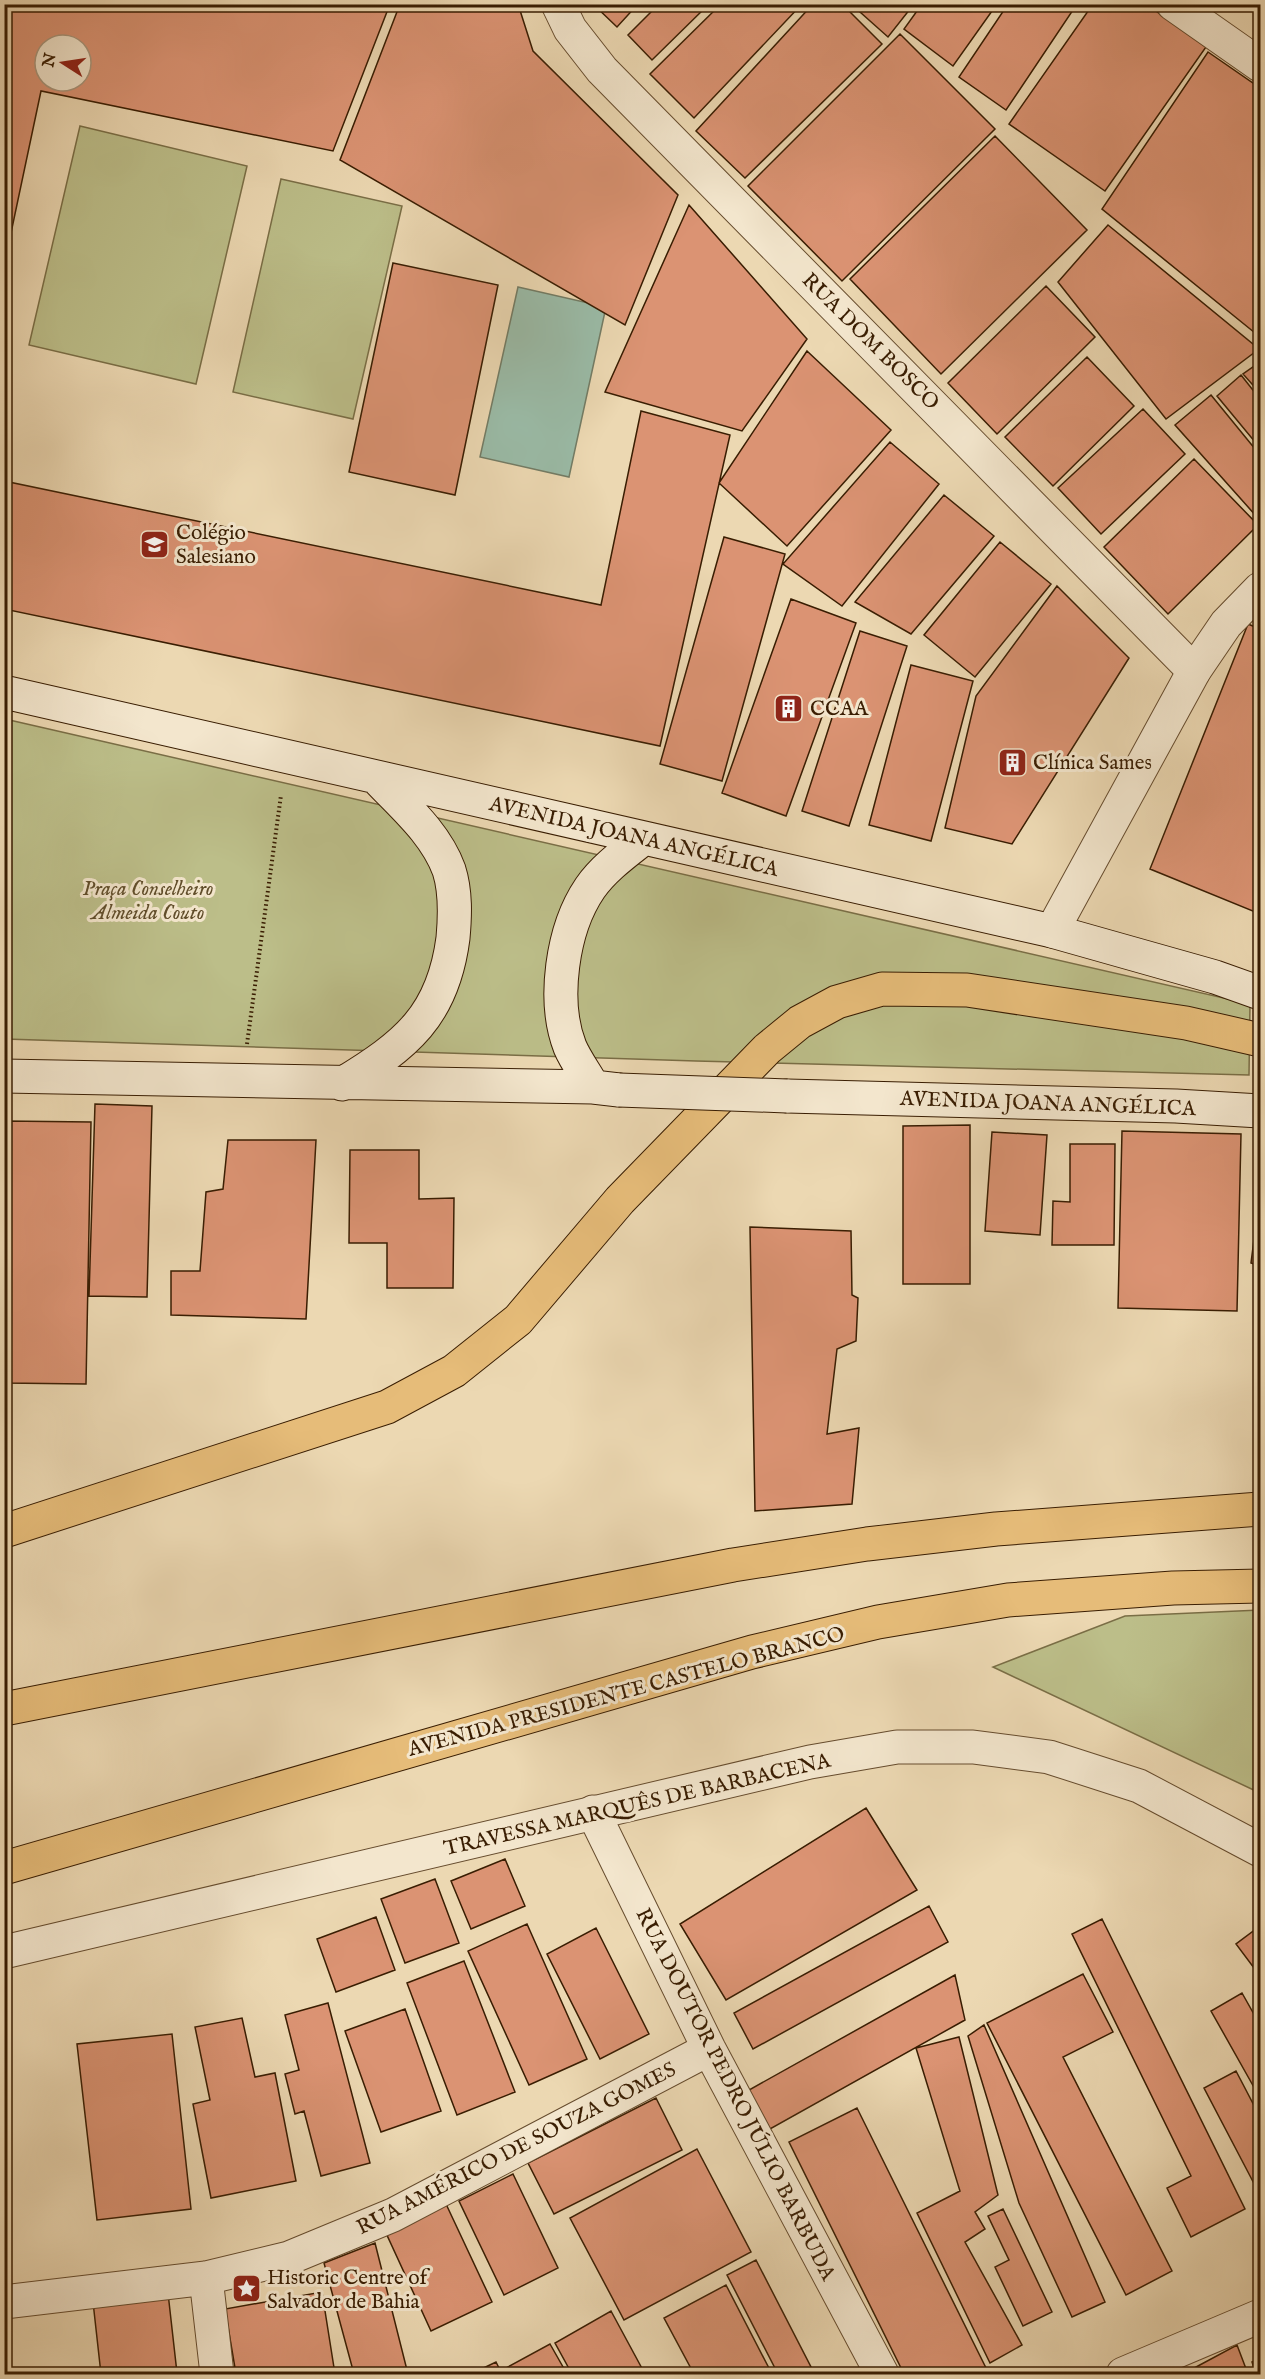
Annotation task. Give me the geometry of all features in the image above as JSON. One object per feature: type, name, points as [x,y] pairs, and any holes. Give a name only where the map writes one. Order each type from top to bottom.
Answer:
[{"type":"main road","points":[[4,1531],[387,1407],[454,1371],[518,1320],[620,1200],[767,1049],[800,1022],[837,1002],[882,989],[967,990],[1186,1023],[1260,1040]]},
{"type":"main road","points":[[4,1709],[755,1562],[867,1544],[996,1529],[1260,1509]]},
{"type":"main road","name":"AVENIDA PRESIDENTE CASTELO BRANCO","points":[[4,1868],[752,1652],[878,1622],[1008,1600],[1173,1588],[1260,1586]]},
{"type":"street","name":"RUA DOM BOSCO","points":[[558,4],[570,29],[602,70],[1194,671]]},
{"type":"street","points":[[1173,4],[1260,65]]},
{"type":"street","points":[[1052,931],[1194,671],[1226,624],[1260,589]]},
{"type":"street","name":"AVENIDA JOANA ANGÉLICA","points":[[4,692],[1052,931],[1215,977],[1260,993]]},
{"type":"street","points":[[342,1084],[378,1062],[408,1038],[434,1006],[450,961],[456,911],[449,870],[428,832],[376,777]]},
{"type":"street","points":[[606,1088],[570,1047],[560,998],[564,955],[576,914],[591,887],[616,860],[644,838]]},
{"type":"street","points":[[4,1076],[606,1088]]},
{"type":"street","name":"AVENIDA JOANA ANGÉLICA","points":[[606,1088],[787,1096],[1176,1106],[1260,1111]]},
{"type":"street","name":"TRAVESSA MARQUÊS DE BARBACENA","points":[[4,1952],[593,1812],[843,1756],[897,1747],[973,1747],[1049,1757],[1139,1786],[1260,1850]]},
{"type":"street","name":"RUA DOUTOR PEDRO JÚLIO BARBUDA","points":[[593,1812],[709,2049],[882,2374]]},
{"type":"street","name":"RUA AMÉRICO DE SOUZA GOMES","points":[[4,2302],[206,2278],[289,2258],[393,2215],[709,2049]]},
{"type":"street","points":[[206,2278],[217,2374]]},
{"type":"street","points":[[1123,2374],[1260,2316]]},
{"type":"path","points":[[242,1081],[287,756]]},
{"type":"green space","points":[[80,126],[247,166],[196,384],[29,345]]},
{"type":"green space","points":[[281,179],[402,206],[353,419],[233,392]]},
{"type":"green space","name":"Praça Conselheiro Almeida Couto","points":[[5,719],[1250,1004],[1249,1075],[696,1061],[5,1039]]},
{"type":"green space","points":[[1260,1610],[1260,1793],[993,1667],[1125,1616]]},
{"type":"shaded area","points":[[518,287],[606,307],[569,477],[480,457]]},
{"type":"building","points":[[4,4],[390,4],[333,151],[51,93],[93,93],[93,33],[33,33],[33,93],[41,93],[4,266]]},
{"type":"building","points":[[400,4],[518,4],[533,51],[678,195],[625,325],[340,160]]},
{"type":"building","points":[[593,4],[638,4],[617,27]]},
{"type":"building","points":[[659,4],[709,4],[652,60],[628,35]]},
{"type":"building","points":[[721,4],[802,4],[694,118],[650,74]]},
{"type":"building","points":[[813,4],[842,4],[882,44],[745,178],[696,131]]},
{"type":"building","points":[[851,4],[914,4],[888,37]]},
{"type":"building","points":[[922,4],[997,4],[953,66],[904,29]]},
{"type":"building","points":[[1008,4],[1077,4],[1006,110],[959,77]]},
{"type":"building","points":[[1093,4],[1146,4],[1206,47],[1105,191],[1009,124]]},
{"type":"building","points":[[900,34],[995,129],[842,281],[748,186]]},
{"type":"building","points":[[1208,52],[1260,88],[1260,337],[1102,209]]},
{"type":"building","points":[[995,136],[1087,230],[941,374],[850,279]]},
{"type":"building","points":[[689,205],[807,339],[742,431],[605,392]]},
{"type":"building","points":[[1108,225],[1259,349],[1166,419],[1058,282]]},
{"type":"building","points":[[393,263],[498,285],[455,495],[349,472]]},
{"type":"building","points":[[1046,286],[1095,337],[997,434],[948,383]]},
{"type":"building","points":[[807,351],[891,430],[787,546],[719,483]]},
{"type":"building","points":[[1087,357],[1134,406],[1053,486],[1005,437]]},
{"type":"building","points":[[1260,362],[1260,393],[1243,374]]},
{"type":"building","points":[[1241,375],[1260,399],[1260,448],[1217,396]]},
{"type":"building","points":[[1211,395],[1260,455],[1260,513],[1257,517],[1175,425]]},
{"type":"building","points":[[1143,409],[1185,454],[1101,534],[1058,488]]},
{"type":"building","name":"Colégio Salesiano","points":[[641,411],[730,435],[660,746],[4,609],[4,481],[601,605]]},
{"type":"building","points":[[890,442],[939,484],[842,606],[783,564]]},
{"type":"building","points":[[1194,459],[1258,525],[1168,614],[1104,547]]},
{"type":"building","points":[[944,495],[994,536],[911,634],[855,602]]},
{"type":"building","points":[[724,537],[785,554],[722,781],[660,764]]},
{"type":"building","points":[[1000,542],[1051,584],[975,677],[924,635]]},
{"type":"building","name":"Clínica Sames","points":[[1057,586],[1129,658],[1012,844],[945,828],[976,696]]},
{"type":"building","name":"CCAA","points":[[791,599],[856,623],[786,816],[722,793]]},
{"type":"building","points":[[1248,624],[1260,629],[1260,914],[1150,869]]},
{"type":"building","points":[[860,631],[907,646],[849,826],[802,811]]},
{"type":"building","points":[[911,665],[973,681],[931,841],[869,825]]},
{"type":"building","points":[[95,1104],[152,1106],[147,1297],[89,1296]]},
{"type":"building","points":[[4,1121],[91,1122],[86,1384],[4,1383]]},
{"type":"building","points":[[970,1125],[970,1284],[903,1284],[903,1126]]},
{"type":"building","points":[[1122,1131],[1241,1134],[1237,1311],[1118,1308]]},
{"type":"building","points":[[992,1132],[1047,1135],[1040,1235],[985,1231]]},
{"type":"building","points":[[228,1140],[316,1140],[306,1319],[171,1315],[171,1271],[200,1271],[206,1192],[223,1189]]},
{"type":"building","points":[[1070,1144],[1115,1144],[1114,1245],[1052,1245],[1053,1201],[1070,1202]]},
{"type":"building","points":[[350,1150],[419,1150],[419,1199],[454,1198],[453,1288],[387,1288],[387,1243],[349,1243]]},
{"type":"building","points":[[1260,1192],[1260,1266],[1251,1263]]},
{"type":"building","points":[[750,1227],[851,1231],[852,1295],[858,1298],[856,1341],[837,1349],[827,1434],[859,1428],[852,1504],[755,1511]]},
{"type":"building","points":[[866,1808],[917,1890],[726,2000],[680,1924]]},
{"type":"building","points":[[505,1859],[525,1906],[471,1929],[451,1881]]},
{"type":"building","points":[[435,1879],[459,1943],[405,1963],[381,1899]]},
{"type":"building","points":[[929,1906],[948,1942],[753,2049],[734,2013]]},
{"type":"building","points":[[376,1917],[395,1970],[336,1992],[317,1939]]},
{"type":"building","points":[[1102,1919],[1245,2209],[1191,2237],[1167,2188],[1191,2176],[1072,1934]]},
{"type":"building","points":[[527,1924],[587,2059],[529,2085],[468,1951]]},
{"type":"building","points":[[1260,1926],[1260,1976],[1236,1944]]},
{"type":"building","points":[[596,1928],[649,2034],[600,2059],[547,1954]]},
{"type":"building","points":[[464,1961],[515,2092],[457,2115],[407,1983]]},
{"type":"building","points":[[1083,1974],[1113,2032],[1063,2057],[1172,2271],[1126,2295],[987,2023]]},
{"type":"building","points":[[955,1975],[965,2020],[770,2129],[749,2090]]},
{"type":"building","points":[[1242,1993],[1260,2025],[1260,2098],[1211,2011]]},
{"type":"building","points":[[328,2003],[370,2163],[321,2176],[304,2111],[295,2114],[285,2074],[299,2070],[285,2015]]},
{"type":"building","points":[[405,2009],[441,2111],[381,2132],[345,2031]]},
{"type":"building","points":[[242,2018],[255,2077],[275,2073],[296,2181],[211,2198],[193,2104],[210,2100],[195,2027]]},
{"type":"building","points":[[984,2025],[1105,2302],[1072,2317],[1019,2203],[968,2036]]},
{"type":"building","points":[[172,2034],[191,2209],[97,2220],[77,2044]]},
{"type":"building","points":[[959,2037],[998,2195],[975,2212],[985,2229],[965,2242],[1022,2345],[990,2363],[917,2213],[960,2191],[916,2048]]},
{"type":"building","points":[[1236,2071],[1260,2117],[1260,2195],[1204,2088]]},
{"type":"building","points":[[656,2098],[682,2150],[554,2214],[528,2163]]},
{"type":"building","points":[[857,2108],[989,2374],[904,2374],[789,2142]]},
{"type":"building","points":[[697,2149],[751,2252],[624,2320],[570,2218]]},
{"type":"building","points":[[513,2174],[558,2268],[504,2295],[459,2201]]},
{"type":"building","points":[[4,2189],[8,2222],[4,2223]]},
{"type":"building","points":[[446,2204],[492,2302],[431,2331],[386,2233]]},
{"type":"building","points":[[1003,2209],[1052,2312],[1023,2326],[995,2267],[1009,2260],[988,2216]]},
{"type":"building","points":[[375,2243],[408,2374],[354,2374],[324,2263]]},
{"type":"building","points":[[756,2260],[811,2367],[796,2374],[778,2374],[727,2275]]},
{"type":"building","points":[[726,2285],[772,2374],[694,2374],[664,2318]]},
{"type":"building","points":[[322,2292],[335,2374],[236,2374],[225,2309]]},
{"type":"building","points":[[168,2293],[177,2373],[101,2374],[93,2302]]},
{"type":"building","points":[[611,2311],[645,2374],[572,2374],[555,2343]]},
{"type":"building","points":[[550,2344],[567,2374],[509,2374],[506,2368]]},
{"type":"building","points":[[1237,2345],[1248,2374],[1183,2374]]},
{"type":"building","points":[[1260,2359],[1260,2374],[1256,2374],[1252,2362]]},
{"type":"building","points":[[496,2362],[502,2374],[471,2374]]},
{"type":"place","name":"Colégio Salesiano","points":[[155,544]]},
{"type":"place","name":"CCAA","points":[[789,708]]},
{"type":"place","name":"Clínica Sames","points":[[1012,762]]},
{"type":"place","name":"Historic Centre of Salvador de Bahia","points":[[246,2289]]}]
